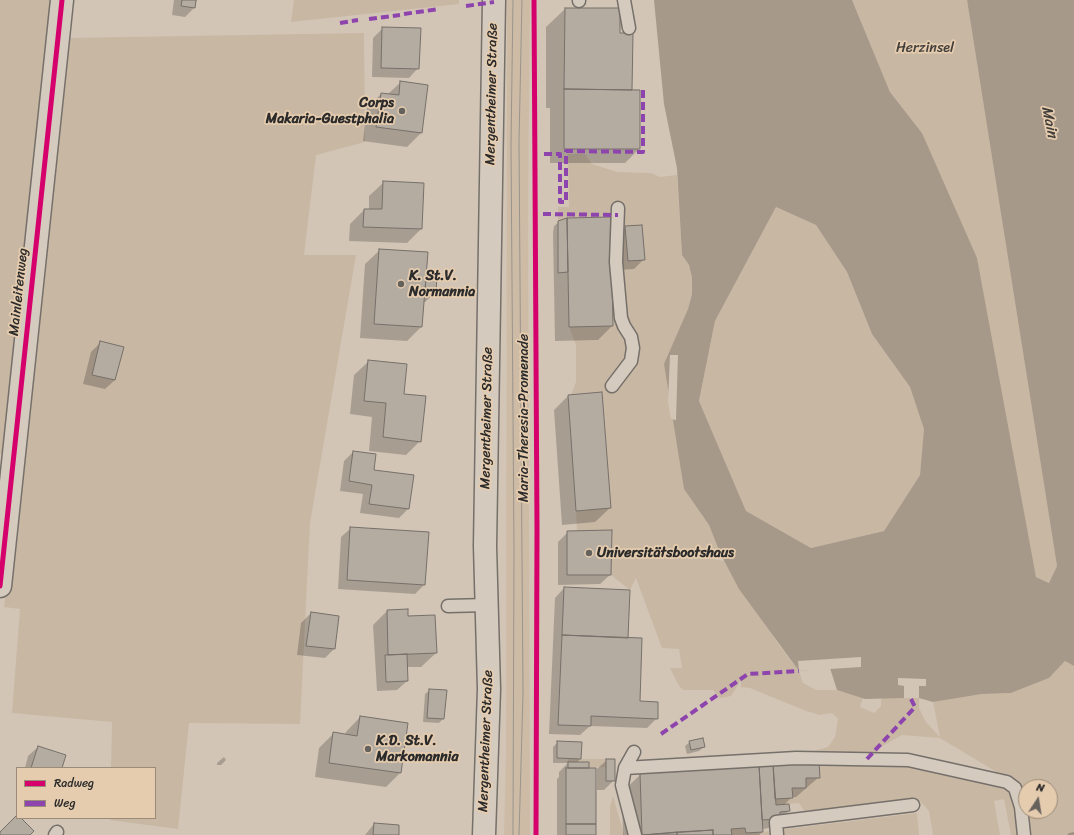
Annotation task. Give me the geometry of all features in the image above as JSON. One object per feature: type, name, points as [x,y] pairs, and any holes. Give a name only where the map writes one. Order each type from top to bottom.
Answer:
[{"type":"main road","name":"Mainleitenweg","points":[[0,586],[62,0]]},
{"type":"main road","name":"Mergentheimer Straße","points":[[484,835],[489,689],[485,546],[494,0]]},
{"type":"lane","points":[[624,0],[629,28]]},
{"type":"lane","points":[[612,386],[631,361],[633,348],[631,337],[621,318],[616,262],[618,208]]},
{"type":"lane","points":[[448,606],[487,605]]},
{"type":"lane","points":[[634,752],[625,768],[622,785],[635,835]]},
{"type":"lane","points":[[625,768],[796,758],[908,760],[1007,782],[1016,788],[1021,807],[1024,835]]},
{"type":"lane","points":[[777,835],[776,822],[913,805]]},
{"type":"shaded area","points":[[507,0],[530,0],[528,210],[530,835],[504,835],[506,754]]},
{"type":"green space","points":[[0,0],[56,0],[7,452],[0,454]]},
{"type":"green space","points":[[294,0],[459,0],[459,4],[291,22]]},
{"type":"green space","name":"Herzinsel","points":[[852,0],[967,0],[1057,566],[1050,583],[1036,577],[922,133],[890,92]]},
{"type":"green space","points":[[364,33],[365,142],[316,155],[304,255],[356,255],[310,523],[300,724],[189,723],[178,829],[110,820],[156,819],[156,767],[111,767],[112,722],[12,713],[20,609],[4,607],[65,38]]},
{"type":"green space","points":[[568,154],[585,154],[592,164],[617,172],[651,173],[660,177],[677,175],[682,255],[689,265],[692,278],[692,294],[688,309],[684,489],[709,525],[720,553],[712,559],[724,561],[779,645],[799,671],[803,683],[816,690],[837,690],[863,698],[860,707],[874,713],[881,706],[881,698],[919,698],[919,708],[926,722],[940,737],[933,702],[982,694],[1011,693],[1049,678],[1065,661],[1074,666],[1074,835],[1011,835],[1004,799],[994,801],[1000,835],[933,835],[929,811],[920,801],[809,818],[799,803],[776,805],[775,799],[793,798],[792,788],[806,788],[806,778],[820,778],[795,757],[828,747],[835,737],[838,719],[832,713],[820,715],[806,711],[750,688],[741,687],[741,680],[731,696],[720,698],[713,690],[683,690],[679,686],[670,668],[682,668],[679,649],[662,648],[636,578],[630,590],[611,575],[612,530],[577,531],[576,511],[611,508],[602,392],[571,395],[576,382],[576,345],[569,327],[613,326],[611,217],[567,218],[558,221],[558,207],[569,207]],"holes":[[[902,735],[940,738],[998,773],[1002,787],[907,761],[875,756],[877,749]]]},
{"type":"green space","points":[[776,207],[816,225],[847,272],[872,334],[910,387],[925,429],[920,475],[884,531],[811,548],[746,511],[699,401],[715,321]]},
{"type":"green space","points":[[568,759],[606,759],[606,767],[589,768],[588,762],[568,762]]},
{"type":"green space","points":[[613,796],[624,835],[610,835],[610,807]]},
{"type":"green space","points":[[917,813],[919,835],[732,835],[731,829],[745,828],[746,833],[763,832]]},
{"type":"water","name":"Main","points":[[654,0],[852,0],[890,92],[922,133],[977,258],[1036,577],[1049,583],[1057,566],[967,0],[1074,0],[1074,666],[1065,661],[1049,678],[1011,693],[982,694],[933,702],[919,698],[919,686],[926,686],[926,679],[898,678],[898,685],[904,686],[904,698],[865,699],[837,690],[830,668],[799,671],[739,589],[720,553],[709,525],[684,489],[664,364],[688,309],[692,294],[692,278],[689,265],[682,255],[677,168],[664,104]],"holes":[[[776,207],[816,225],[847,272],[872,334],[910,387],[924,429],[920,475],[884,531],[811,548],[746,511],[699,401],[715,321]]]},
{"type":"pier","points":[[670,355],[678,355],[676,420],[671,419],[668,402]]},
{"type":"pier","points":[[861,657],[861,667],[799,671],[798,661]]},
{"type":"building","points":[[182,0],[196,0],[195,8],[181,6]]},
{"type":"building","points":[[565,8],[620,8],[620,33],[633,33],[632,90],[564,89]]},
{"type":"building","points":[[382,27],[421,28],[419,69],[381,68]]},
{"type":"building","name":"Corps Makaria-Guestphalia","points":[[400,81],[428,85],[422,133],[376,127],[381,93],[399,95]]},
{"type":"building","points":[[564,89],[640,90],[640,149],[564,149]]},
{"type":"building","points":[[383,181],[424,183],[422,229],[363,227],[364,209],[382,209]]},
{"type":"building","points":[[611,217],[613,326],[569,327],[567,218]]},
{"type":"building","points":[[567,218],[568,272],[558,273],[558,221]]},
{"type":"building","points":[[642,225],[645,260],[628,261],[625,226]]},
{"type":"building","name":"K. St.V. Normannia","points":[[379,249],[428,252],[422,327],[374,324]]},
{"type":"building","points":[[426,275],[437,276],[436,293],[425,293]]},
{"type":"building","points":[[100,341],[124,347],[115,380],[92,375]]},
{"type":"building","points":[[368,360],[407,364],[404,394],[426,396],[421,442],[383,437],[386,403],[364,401]]},
{"type":"building","points":[[602,392],[611,508],[576,511],[568,395]]},
{"type":"building","points":[[353,451],[376,454],[374,470],[414,475],[409,509],[369,504],[372,485],[349,481]]},
{"type":"building","points":[[350,527],[429,532],[425,585],[347,580]]},
{"type":"building","name":"Universitätsbootshaus","points":[[612,530],[611,575],[567,575],[567,531]]},
{"type":"building","points":[[564,587],[630,590],[628,638],[562,635]]},
{"type":"building","points":[[408,609],[408,616],[435,615],[437,653],[388,655],[387,610]]},
{"type":"building","points":[[311,612],[339,616],[335,649],[306,646]]},
{"type":"building","points":[[562,635],[642,638],[640,701],[658,702],[658,719],[591,716],[591,726],[558,725]]},
{"type":"building","points":[[407,654],[408,681],[386,682],[385,655]]},
{"type":"building","points":[[429,689],[447,690],[444,719],[427,718]]},
{"type":"building","name":"K.D. St.V. Markomannia","points":[[360,716],[408,723],[401,773],[329,763],[333,732],[357,736]]},
{"type":"building","points":[[703,738],[705,747],[691,750],[689,741]]},
{"type":"building","points":[[557,741],[582,742],[581,759],[557,758]]},
{"type":"building","points":[[38,746],[66,755],[62,767],[31,767]]},
{"type":"building","points":[[606,759],[615,759],[615,781],[606,781]]},
{"type":"building","points":[[819,761],[820,778],[806,778],[806,788],[792,788],[793,798],[775,799],[773,764]]},
{"type":"building","points":[[568,762],[589,762],[589,768],[568,768]]},
{"type":"building","points":[[773,764],[776,805],[789,804],[790,811],[780,812],[780,819],[762,820],[759,765]]},
{"type":"building","points":[[759,765],[763,832],[746,833],[745,828],[731,829],[732,835],[713,835],[713,830],[642,835],[640,773]]},
{"type":"building","points":[[566,768],[596,768],[596,824],[566,824]]},
{"type":"building","points":[[16,816],[16,819],[22,819],[34,831],[30,835],[0,835],[0,832]]},
{"type":"building","points":[[374,823],[399,825],[399,835],[373,835]]},
{"type":"building","points":[[566,824],[596,824],[596,835],[566,835]]},
{"type":"building","points":[[713,830],[713,835],[677,835],[677,832]]},
{"type":"building","points":[[677,832],[677,835],[643,835]]},
{"type":"tram line","points":[[513,0],[511,145],[514,550],[513,835]]},
{"type":"tram line","points":[[519,835],[523,694],[519,142],[522,0]]},
{"type":"marked path","points":[[466,6],[494,2]]},
{"type":"marked path","points":[[404,14],[439,9]]},
{"type":"marked path","points":[[369,19],[400,15]]},
{"type":"marked path","points":[[340,23],[358,20]]},
{"type":"marked path","points":[[544,154],[560,154],[560,202],[566,202],[566,151],[643,152],[643,90]]},
{"type":"marked path","points":[[543,214],[618,215]]},
{"type":"marked path","points":[[661,734],[748,674],[799,671]]},
{"type":"marked path","points":[[867,759],[915,707],[911,699]]},
{"type":"cycle path","points":[[0,586],[62,0]]},
{"type":"cycle path","name":"Maria-Theresia-Promenade","points":[[534,0],[537,529],[536,835]]},
{"type":"place","name":"Corps Makaria-Guestphalia","points":[[402,111]]},
{"type":"place","name":"K. St.V. Normannia","points":[[401,284]]},
{"type":"place","name":"Universitätsbootshaus","points":[[589,553]]},
{"type":"place","name":"K.D. St.V. Markomannia","points":[[368,749]]}]
